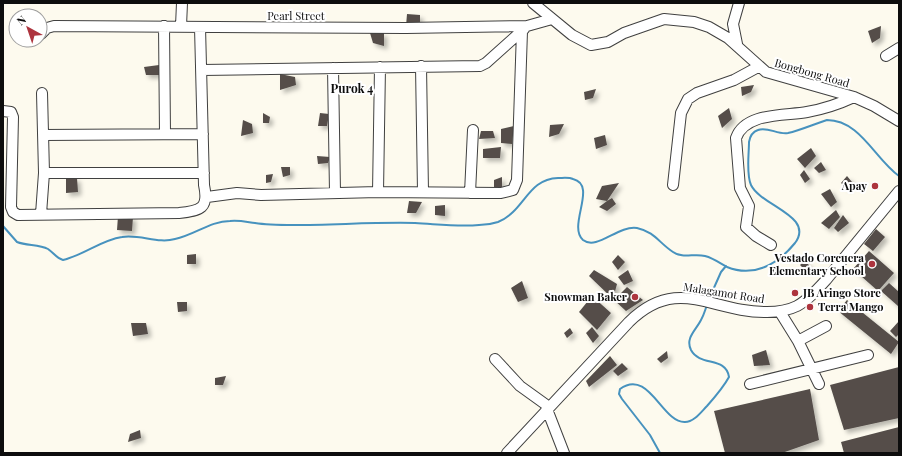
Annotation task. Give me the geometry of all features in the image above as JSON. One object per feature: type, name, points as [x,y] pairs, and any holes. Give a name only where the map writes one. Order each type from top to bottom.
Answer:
[{"type":"street","points":[[181,26],[182,3]]},
{"type":"street","points":[[737,44],[733,24],[739,3]]},
{"type":"street","name":"Bongbong Road","points":[[539,5],[552,19],[572,35],[592,45],[608,42],[650,22],[674,19],[685,20],[709,27],[737,44],[758,67],[778,77],[815,85],[854,97],[874,106],[899,121]]},
{"type":"street","name":"Pearl Street","points":[[48,30],[54,26],[181,26],[200,28],[524,28],[552,19]]},
{"type":"street","points":[[164,26],[165,134]]},
{"type":"street","points":[[3,111],[10,112],[13,117],[10,196],[13,212],[18,215],[190,212],[202,208],[207,197],[204,185],[200,28]]},
{"type":"street","points":[[202,70],[480,66],[493,57],[524,28]]},
{"type":"street","points":[[207,197],[237,193],[261,195],[378,192],[506,192],[516,187],[518,180],[524,28]]},
{"type":"street","points":[[886,56],[899,48]]},
{"type":"street","points":[[421,66],[423,192]]},
{"type":"street","points":[[378,192],[380,67]]},
{"type":"street","points":[[673,185],[681,113],[688,100],[697,93],[734,80],[758,67]]},
{"type":"street","points":[[333,68],[336,193]]},
{"type":"street","points":[[42,92],[44,173],[42,214]]},
{"type":"street","points":[[771,245],[751,232],[746,224],[749,206],[740,188],[738,177],[736,138],[738,133],[751,122],[762,118],[826,108],[854,97]]},
{"type":"street","points":[[470,193],[473,130]]},
{"type":"street","points":[[43,135],[203,134]]},
{"type":"street","points":[[44,173],[204,173]]},
{"type":"street","name":"Malagamot Road","points":[[507,453],[629,322],[643,310],[658,302],[678,297],[695,299],[750,312],[780,312],[797,306],[815,292],[896,194]]},
{"type":"street","points":[[780,312],[798,341],[819,384]]},
{"type":"street","points":[[798,341],[826,326]]},
{"type":"street","points":[[750,384],[868,356]]},
{"type":"street","points":[[495,359],[520,386],[541,401],[548,410],[564,453]]},
{"type":"building","points":[[407,14],[420,15],[420,27],[406,26]]},
{"type":"building","points":[[881,26],[880,38],[872,43],[868,31]]},
{"type":"building","points":[[370,33],[384,33],[384,46],[373,43]]},
{"type":"building","points":[[159,65],[159,75],[146,75],[144,67]]},
{"type":"building","points":[[788,68],[802,69],[800,76],[787,73]]},
{"type":"building","points":[[280,74],[295,77],[296,85],[280,90]]},
{"type":"building","points":[[754,85],[751,92],[742,96],[741,87]]},
{"type":"building","points":[[596,89],[593,98],[585,100],[584,92]]},
{"type":"building","points":[[729,108],[732,119],[722,128],[718,116]]},
{"type":"building","points":[[263,113],[270,117],[269,123],[263,123]]},
{"type":"building","points":[[320,113],[329,114],[327,126],[318,126]]},
{"type":"building","points":[[243,120],[252,124],[253,133],[241,136]]},
{"type":"building","points":[[564,124],[559,134],[549,137],[550,125]]},
{"type":"building","points":[[514,126],[512,144],[501,143],[501,129]]},
{"type":"building","points":[[481,131],[493,131],[495,138],[479,139]]},
{"type":"building","points":[[605,135],[607,145],[596,149],[594,138]]},
{"type":"building","points":[[501,147],[500,158],[483,158],[483,149]]},
{"type":"building","points":[[811,148],[816,156],[805,168],[797,159]]},
{"type":"building","points":[[317,156],[330,157],[328,163],[318,164]]},
{"type":"building","points":[[821,162],[826,170],[819,173],[814,168]]},
{"type":"building","points":[[281,167],[290,167],[290,175],[283,177]]},
{"type":"building","points":[[804,170],[810,179],[805,183],[800,175]]},
{"type":"building","points":[[273,174],[271,182],[266,183],[266,175]]},
{"type":"building","points":[[847,176],[852,182],[847,188],[841,183]]},
{"type":"building","points":[[502,177],[502,189],[494,191],[494,180]]},
{"type":"building","points":[[77,178],[78,192],[66,193],[66,179]]},
{"type":"building","points":[[619,183],[607,201],[596,199],[602,186]]},
{"type":"building","points":[[830,189],[837,202],[831,207],[821,194]]},
{"type":"building","points":[[612,198],[616,204],[607,211],[599,207]]},
{"type":"building","points":[[409,201],[422,202],[416,213],[407,213]]},
{"type":"building","points":[[445,205],[445,216],[435,215],[435,206]]},
{"type":"building","points":[[836,210],[840,217],[829,229],[821,223]]},
{"type":"building","points":[[843,215],[849,223],[838,232],[834,228]]},
{"type":"building","points":[[118,216],[133,217],[132,231],[117,230]]},
{"type":"building","points":[[876,229],[885,237],[873,251],[864,244]]},
{"type":"building","points":[[869,251],[894,273],[878,291],[853,269]]},
{"type":"building","points":[[196,254],[196,264],[187,264],[187,255]]},
{"type":"building","points":[[618,255],[625,262],[618,270],[612,262]]},
{"type":"building","points":[[805,260],[811,268],[805,270],[800,265]]},
{"type":"building","points":[[594,270],[617,284],[613,299],[589,276]]},
{"type":"building","points":[[628,270],[633,281],[624,285],[618,277]]},
{"type":"building","points":[[522,281],[528,298],[518,302],[511,288]]},
{"type":"building","points":[[889,283],[899,292],[898,306],[881,291]]},
{"type":"building","points":[[627,287],[643,300],[626,311],[614,300]]},
{"type":"building","points":[[592,296],[611,313],[597,330],[579,312]]},
{"type":"building","points":[[847,300],[899,342],[891,354],[838,311]]},
{"type":"building","points":[[177,302],[187,302],[187,311],[178,312]]},
{"type":"building","points":[[899,321],[899,334],[896,337],[890,331]]},
{"type":"building","points":[[131,323],[146,323],[148,334],[133,336]]},
{"type":"building","points":[[592,327],[599,336],[593,343],[586,333]]},
{"type":"building","points":[[570,328],[573,333],[567,338],[564,333]]},
{"type":"building","points":[[766,350],[770,365],[754,366],[752,355]]},
{"type":"building","points":[[667,351],[668,358],[661,363],[657,359]]},
{"type":"building","points":[[610,356],[617,365],[589,387],[586,381]]},
{"type":"building","points":[[622,363],[628,369],[618,376],[613,371]]},
{"type":"building","points":[[899,367],[899,418],[844,430],[830,385]]},
{"type":"building","points":[[226,376],[223,385],[215,385],[215,378]]},
{"type":"building","points":[[810,389],[819,440],[782,453],[725,453],[714,411]]},
{"type":"building","points":[[899,427],[899,453],[844,453],[841,442]]},
{"type":"building","points":[[140,430],[141,438],[128,442],[130,434]]},
{"type":"waterway","points":[[3,226],[17,242],[44,247],[63,260],[78,255],[107,241],[122,237],[129,236],[156,240],[169,240],[182,237],[216,223],[223,222],[237,221],[284,225],[400,223],[455,226],[484,225],[498,222],[507,217],[539,184],[548,180],[568,178],[580,183],[583,189],[578,225],[579,234],[583,240],[589,243],[595,242],[623,230],[637,228],[653,235],[668,249],[677,254],[685,256],[705,256],[714,259],[727,267],[747,271],[756,270],[773,263],[788,251],[795,243],[799,234],[798,226],[793,218],[765,199],[751,185],[748,170],[749,142],[754,132],[765,129],[780,133],[788,133],[827,120],[839,122],[849,126],[858,133],[890,169],[899,176]]},
{"type":"waterway","points":[[709,299],[721,272],[726,266]]},
{"type":"waterway","points":[[660,453],[650,435],[622,399],[619,394],[620,389],[630,384],[639,385],[647,390],[669,414],[677,420],[688,422],[700,414],[719,392],[729,377],[723,366],[700,358],[691,350],[689,342],[690,338],[702,318],[707,305]]},
{"type":"place","name":"Apay","points":[[875,186]]},
{"type":"place","name":"Vestado Corcuera Elementary School","points":[[872,264]]},
{"type":"place","name":"JB Aringo Store","points":[[795,293]]},
{"type":"place","name":"Snowman Baker","points":[[635,297]]},
{"type":"place","name":"Terra Mango","points":[[810,307]]},
{"type":"district","name":"Purok 4","points":[[352,89]]}]
